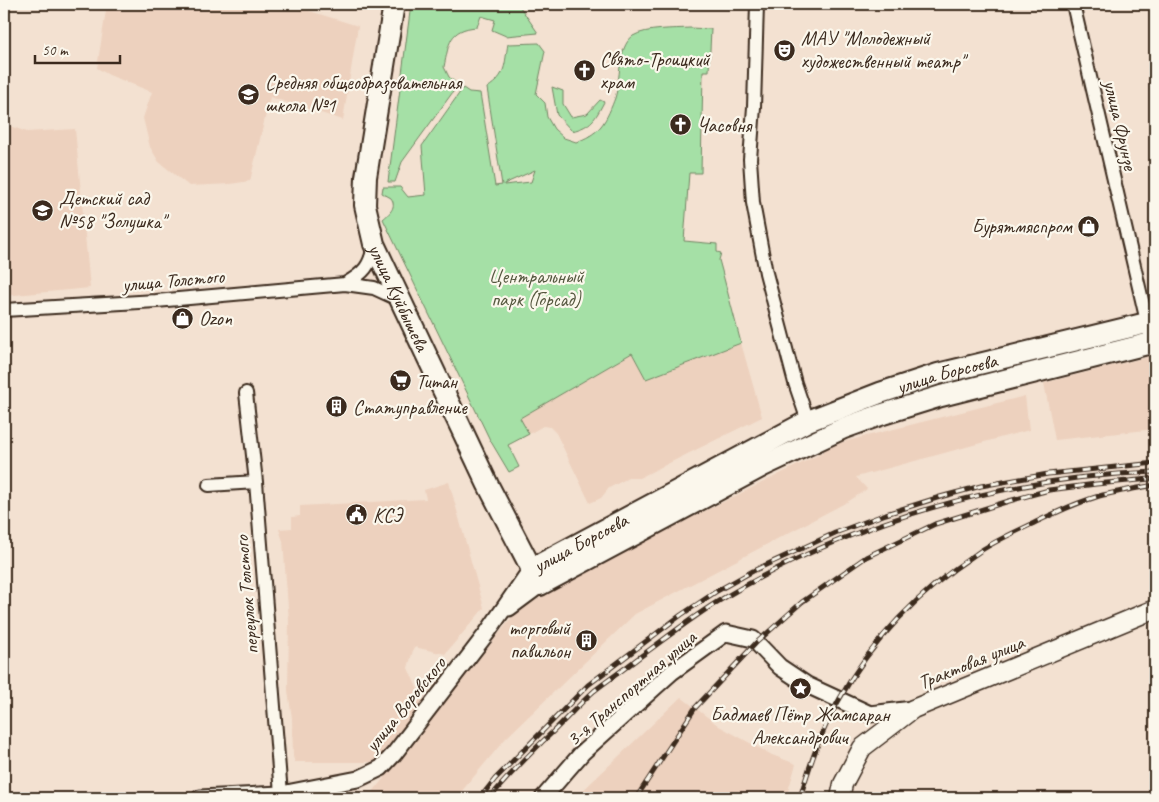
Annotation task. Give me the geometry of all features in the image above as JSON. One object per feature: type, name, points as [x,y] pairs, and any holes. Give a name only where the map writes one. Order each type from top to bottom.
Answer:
[{"type":"main road","name":"улица Куйбышева","points":[[394,4],[366,177],[365,205],[374,244],[488,485],[535,577]]},
{"type":"main road","name":"улица Борсоева","points":[[535,577],[808,421],[880,393],[938,374],[1152,332]]},
{"type":"main road","name":"улица Борсоева","points":[[535,577],[844,428],[883,414],[1152,332]]},
{"type":"main road","name":"Трактовая улица","points":[[840,798],[843,784],[862,748],[912,709],[1155,609]]},
{"type":"street","points":[[758,4],[750,160],[753,203],[766,273],[795,383],[808,421]]},
{"type":"street","name":"улица Фрунзе","points":[[1073,4],[1152,332]]},
{"type":"street","points":[[345,284],[360,275],[368,267],[374,244]]},
{"type":"street","name":"улица Толстого","points":[[4,310],[156,301],[345,284],[374,288],[400,300]]},
{"type":"street","name":"переулок Толстого","points":[[246,393],[256,482],[281,794]]},
{"type":"street","points":[[209,485],[256,482]]},
{"type":"street","name":"улица Воровского","points":[[200,798],[281,794],[358,779],[381,768],[394,754],[499,614],[535,577]]},
{"type":"street","name":"3-я Транспортная улица","points":[[543,798],[582,753],[672,672],[726,633],[753,639],[780,667],[808,685],[870,714],[912,709]]},
{"type":"shaded area","name":"Средняя общеобразовательная школа №1","points":[[107,4],[287,4],[358,26],[343,120],[270,97],[250,181],[189,186],[159,162],[150,147],[143,118],[152,92],[109,75],[97,68]]},
{"type":"shaded area","name":"Детский сад №58 \"Золушка\"","points":[[4,124],[27,132],[75,129],[90,288],[4,296]]},
{"type":"shaded area","points":[[741,343],[762,417],[639,478],[628,478],[609,488],[601,498],[590,503],[556,433],[550,427],[543,426],[529,434],[519,418],[632,353],[646,379]]},
{"type":"shaded area","points":[[1155,355],[1155,429],[1055,440],[1044,383]]},
{"type":"shaded area","points":[[1025,396],[1029,430],[856,477],[867,489],[849,501],[635,614],[506,738],[456,798],[368,798],[517,611],[598,564],[824,452],[823,447]]},
{"type":"shaded area","points":[[449,482],[484,608],[445,654],[414,647],[408,668],[424,703],[382,762],[295,762],[288,691],[289,621],[283,541],[279,529],[292,528],[292,517],[300,516],[300,506],[426,499],[424,490]]},
{"type":"shaded area","points":[[681,697],[719,726],[772,755],[796,764],[786,798],[575,798]]},
{"type":"green space","points":[[411,4],[518,4],[538,33],[506,36],[492,30],[495,20],[481,16],[477,27],[468,28],[456,34],[449,44],[444,67],[449,77],[458,85],[402,162],[395,182],[388,182]]},
{"type":"green space","name":"Центральный парк (Горсад)","points":[[661,29],[711,29],[709,71],[703,71],[701,173],[689,173],[684,241],[717,244],[717,252],[721,253],[719,260],[741,343],[646,379],[632,353],[520,418],[529,434],[508,445],[519,467],[509,472],[490,440],[383,219],[393,207],[393,201],[382,193],[383,187],[400,187],[408,197],[426,195],[422,146],[463,88],[469,92],[480,93],[495,186],[502,185],[487,88],[498,79],[504,69],[508,44],[539,43],[545,51],[536,94],[545,103],[547,117],[554,129],[564,138],[576,142],[596,131],[607,116],[617,91],[624,48],[633,36]],"holes":[[[535,170],[531,182],[504,185]]]},
{"type":"green space","points":[[552,87],[563,91],[563,104],[571,117],[587,114],[600,100],[604,102],[589,124],[572,131],[557,115]]},
{"type":"railway","points":[[480,798],[495,779],[588,685],[681,615],[717,591],[753,571],[835,533],[940,497],[981,486],[1048,474],[1155,463]]},
{"type":"railway","points":[[490,798],[522,762],[594,691],[700,613],[772,571],[823,547],[876,526],[931,508],[986,494],[1042,483],[1098,476],[1155,472]]},
{"type":"railway","points":[[636,798],[695,708],[756,643],[802,602],[866,557],[935,524],[1049,490],[1150,479]]},
{"type":"railway","points":[[800,798],[821,736],[852,678],[866,657],[898,619],[935,584],[983,549],[1060,511],[1103,495],[1155,485]]},
{"type":"place","name":"МАУ \"Молодежный художественный театр\"","points":[[785,50]]},
{"type":"place","name":"Свято-Троицкий храм","points":[[584,71]]},
{"type":"place","name":"Средняя общеобразовательная школа №1","points":[[249,94]]},
{"type":"place","name":"Часовня","points":[[681,125]]},
{"type":"place","name":"Детский сад №58 \"Золушка\"","points":[[43,210]]},
{"type":"place","name":"Бурятмяспром","points":[[1088,226]]},
{"type":"place","name":"Ozon","points":[[183,318]]},
{"type":"place","name":"Титан","points":[[400,381]]},
{"type":"place","name":"Статуправление","points":[[337,407]]},
{"type":"place","name":"КСЭ","points":[[357,515]]},
{"type":"place","name":"торговый павильон","points":[[586,640]]},
{"type":"place","name":"Бадмаев Пётр Жамсаран Александрович","points":[[800,688]]}]
